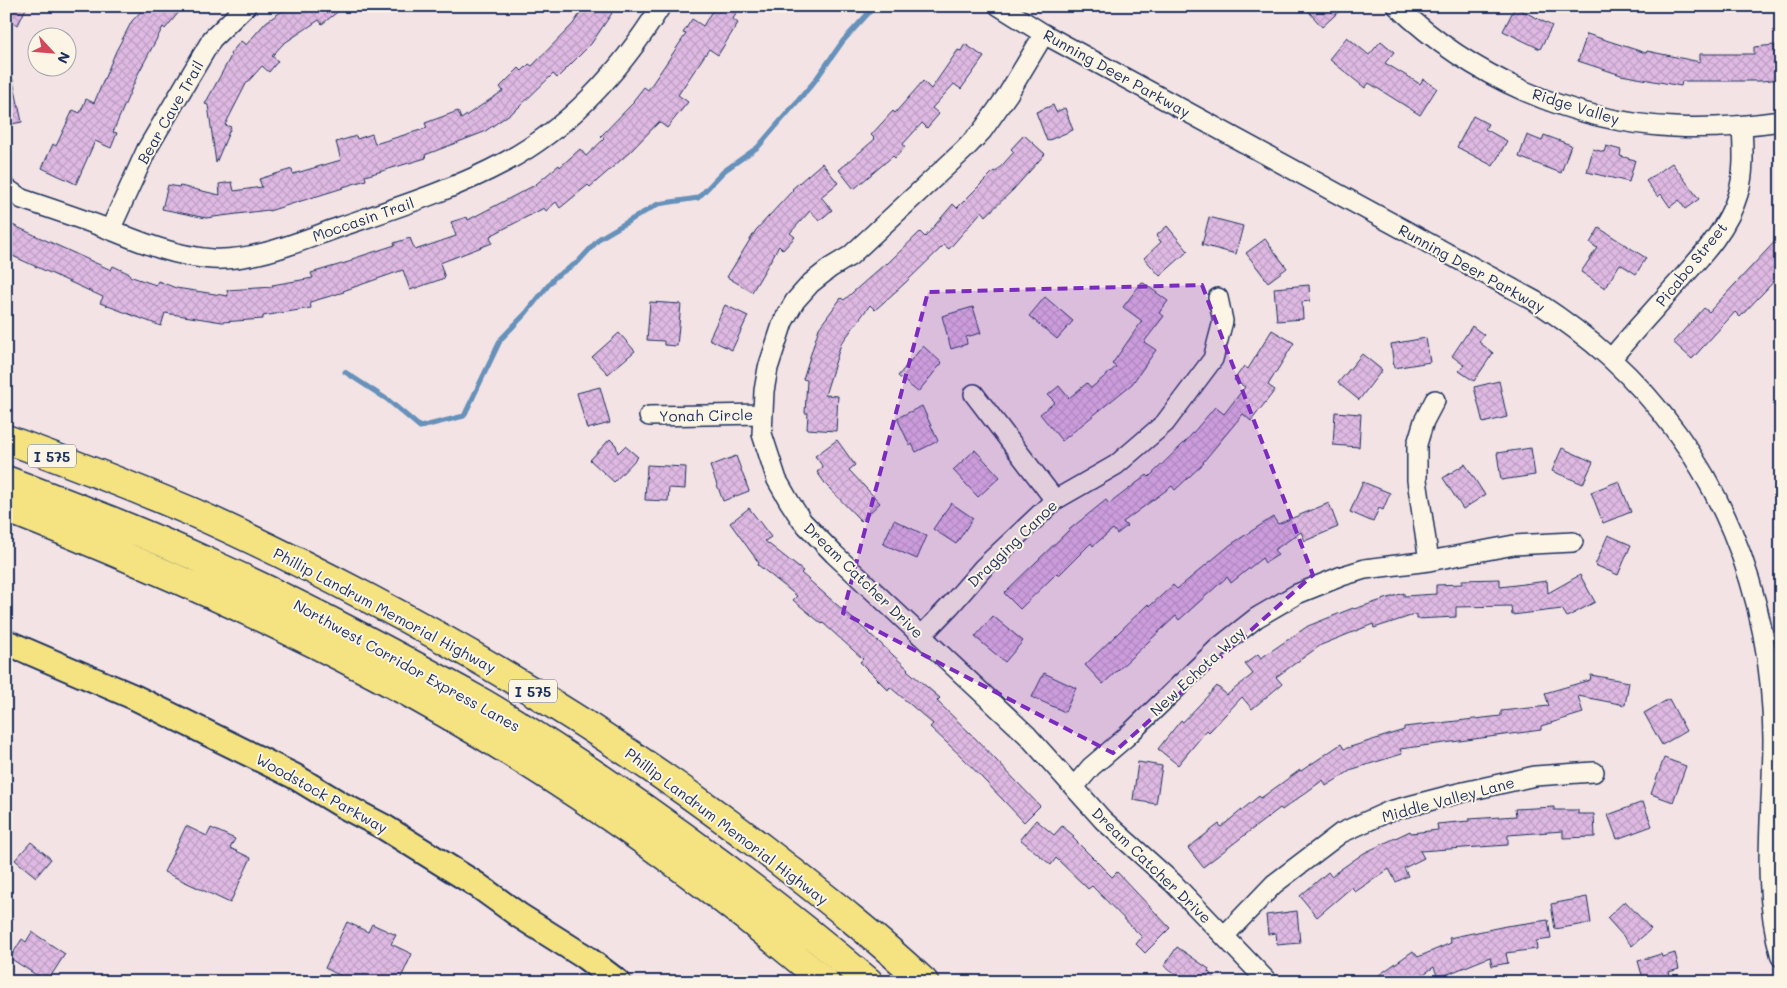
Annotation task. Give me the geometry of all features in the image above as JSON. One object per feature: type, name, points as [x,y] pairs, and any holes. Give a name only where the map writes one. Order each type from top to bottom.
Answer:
[{"type":"highway","name":"Phillip Landrum Memorial Highway","points":[[6,439],[98,473],[194,513],[304,565],[438,635],[528,688],[618,744],[718,815],[816,890],[924,982]]},
{"type":"highway","name":"Northwest Corridor Express Lanes","points":[[6,480],[122,524],[224,569],[308,609],[482,703],[570,758],[656,816],[737,875],[816,937],[869,982]]},
{"type":"highway","points":[[6,508],[187,582],[281,627],[373,674],[486,738],[574,794],[660,853],[785,947],[825,982]]},
{"type":"main road","name":"Woodstock Parkway","points":[[6,642],[134,697],[294,776],[342,805],[384,827],[461,874],[520,916],[585,957],[618,982]]},
{"type":"street","name":"Bear Cave Trail","points":[[110,230],[147,149],[212,40],[246,6]]},
{"type":"street","name":"Moccasin Trail","points":[[6,188],[22,199],[174,254],[214,259],[236,258],[289,245],[428,196],[482,174],[528,148],[568,117],[612,74],[642,35],[661,6]]},
{"type":"street","name":"Running Deer Parkway","points":[[999,6],[1044,34],[1516,289],[1567,323],[1611,358],[1651,400],[1682,441],[1718,501],[1746,565],[1758,609],[1767,655],[1772,697],[1773,741],[1768,859],[1769,889],[1772,921],[1781,957]]},
{"type":"street","name":"Ridge Valley","points":[[1397,6],[1429,34],[1472,64],[1510,84],[1560,104],[1602,117],[1675,127],[1742,126],[1781,121]]},
{"type":"street","name":"Dream Catcher Drive","points":[[1044,34],[1008,94],[982,131],[850,256],[830,268],[811,283],[795,301],[783,322],[775,344],[764,391],[762,434],[777,480],[802,521],[921,636],[1028,734],[1103,820],[1173,883],[1268,982]]},
{"type":"street","name":"Picabo Street","points":[[1611,358],[1699,259],[1722,230],[1738,193],[1742,176],[1742,126]]},
{"type":"street","name":"Dragging Canoe","points":[[921,636],[983,568],[1055,500],[1116,465],[1165,423],[1213,359],[1223,321],[1218,298]]},
{"type":"street","points":[[974,394],[1055,500]]},
{"type":"street","points":[[1429,561],[1417,480],[1417,444],[1424,421],[1435,400]]},
{"type":"street","name":"Yonah Circle","points":[[649,416],[763,414]]},
{"type":"street","name":"New Echota Way","points":[[1074,787],[1091,767],[1125,738],[1218,648],[1256,618],[1297,594],[1365,569],[1429,561],[1514,545],[1573,542]]},
{"type":"street","name":"Middle Valley Lane","points":[[1224,936],[1274,884],[1341,833],[1390,811],[1535,776],[1594,772]]},
{"type":"highlighted area","points":[[1202,285],[1313,575],[1113,753],[843,613],[928,292]]},
{"type":"building","points":[[6,6],[27,6],[18,25],[6,19]]},
{"type":"building","points":[[146,6],[184,6],[165,29],[163,27],[138,74],[113,132],[117,133],[111,148],[95,141],[76,184],[42,168],[53,144],[56,146],[73,110],[80,113],[86,99],[94,103],[116,51],[132,21]]},
{"type":"building","points":[[290,6],[345,6],[322,24],[319,20],[283,44],[272,56],[278,61],[269,72],[262,66],[246,84],[225,125],[231,127],[216,163],[208,105],[205,104],[231,56],[230,54],[241,41],[246,45],[266,22]]},
{"type":"building","points":[[585,6],[602,6],[612,13],[591,44],[557,78],[553,74],[517,109],[484,132],[425,155],[426,158],[365,176],[366,180],[269,211],[206,218],[162,209],[168,185],[220,195],[219,184],[232,182],[234,191],[262,187],[259,179],[292,169],[293,174],[341,160],[336,142],[356,136],[357,139],[372,134],[375,144],[427,128],[425,123],[458,111],[461,119],[503,91],[500,87],[519,68],[522,71],[529,64],[532,66],[573,24]]},
{"type":"building","points":[[715,6],[740,6],[733,19],[738,23],[718,55],[709,49],[678,95],[688,102],[667,128],[659,122],[630,152],[590,187],[588,185],[560,208],[556,202],[546,211],[544,208],[490,236],[492,243],[440,263],[445,278],[410,290],[403,270],[344,292],[310,302],[311,308],[263,316],[263,319],[222,322],[165,313],[161,326],[100,303],[103,297],[6,253],[6,222],[111,270],[113,266],[130,274],[129,276],[156,285],[158,281],[176,288],[228,296],[227,290],[273,287],[272,285],[313,278],[311,273],[352,261],[352,259],[410,238],[415,250],[456,236],[451,222],[467,217],[468,220],[535,185],[559,165],[560,167],[580,149],[586,156],[604,139],[601,136],[634,102],[644,87],[648,90],[686,34],[683,33],[692,19],[703,26]]},
{"type":"building","points":[[1304,6],[1345,6],[1322,27]]},
{"type":"building","points":[[1515,7],[1552,26],[1540,49],[1503,31]]},
{"type":"building","points":[[1587,34],[1646,53],[1647,51],[1700,62],[1700,54],[1754,54],[1754,47],[1775,45],[1775,53],[1781,52],[1781,79],[1762,81],[1682,81],[1681,86],[1621,75],[1578,61]]},
{"type":"building","points":[[1347,37],[1369,55],[1381,41],[1394,52],[1385,63],[1420,84],[1423,79],[1437,88],[1420,115],[1369,83],[1365,88],[1329,59]]},
{"type":"building","points":[[965,44],[984,57],[961,89],[954,84],[932,108],[939,114],[927,128],[922,123],[903,144],[905,147],[895,158],[893,156],[854,189],[839,170],[875,139],[871,135],[893,111],[895,113],[923,81],[931,89],[958,50],[961,51]]},
{"type":"building","points":[[12,76],[22,122],[6,125],[6,77]]},
{"type":"building","points":[[1053,105],[1056,112],[1065,108],[1073,130],[1047,141],[1036,112]]},
{"type":"building","points":[[1473,116],[1488,124],[1485,129],[1507,141],[1493,166],[1457,147]]},
{"type":"building","points":[[1024,135],[1045,154],[1013,190],[986,216],[982,211],[949,249],[944,245],[875,310],[870,305],[841,344],[825,395],[838,396],[836,431],[807,429],[808,413],[805,413],[807,380],[803,379],[819,328],[841,298],[844,300],[887,264],[920,232],[925,237],[953,204],[957,208],[994,171],[996,172],[1014,152],[1011,149]]},
{"type":"building","points":[[1527,135],[1542,141],[1544,135],[1571,145],[1561,173],[1519,157]]},
{"type":"building","points":[[1606,146],[1621,150],[1620,156],[1635,160],[1629,182],[1587,172],[1593,149],[1604,152]]},
{"type":"building","points":[[822,163],[838,183],[821,197],[832,210],[819,221],[810,211],[790,233],[795,237],[783,250],[779,246],[752,292],[727,277],[756,230],[792,189]]},
{"type":"building","points":[[1672,163],[1699,199],[1685,209],[1679,200],[1670,207],[1661,194],[1658,197],[1646,181]]},
{"type":"building","points":[[1209,217],[1243,226],[1236,254],[1202,245]]},
{"type":"building","points":[[1167,226],[1188,251],[1160,276],[1144,258],[1161,242],[1156,236]]},
{"type":"building","points":[[1599,228],[1646,258],[1636,274],[1620,264],[1605,288],[1581,272],[1597,248],[1590,243]]},
{"type":"building","points":[[1781,235],[1781,274],[1740,317],[1735,312],[1692,359],[1673,342],[1704,308],[1709,312]]},
{"type":"building","points":[[1265,239],[1287,268],[1268,282],[1246,253]]},
{"type":"building","points":[[1142,282],[1168,301],[1159,313],[1164,316],[1144,342],[1156,350],[1132,384],[1062,441],[1040,414],[1055,402],[1048,395],[1059,386],[1069,398],[1087,383],[1091,388],[1116,367],[1112,364],[1142,321],[1123,307]]},
{"type":"building","points":[[1309,285],[1310,301],[1302,302],[1303,319],[1277,321],[1274,288]]},
{"type":"building","points":[[1045,297],[1073,321],[1057,339],[1029,316]]},
{"type":"building","points":[[650,302],[681,304],[677,346],[664,345],[664,341],[647,340]]},
{"type":"building","points":[[725,305],[748,316],[732,350],[709,339]]},
{"type":"building","points":[[973,307],[981,333],[966,337],[967,344],[951,349],[942,316]]},
{"type":"building","points":[[1472,326],[1484,335],[1479,342],[1493,353],[1474,381],[1459,371],[1464,365],[1452,356]]},
{"type":"building","points":[[1272,330],[1294,343],[1268,385],[1275,390],[1251,421],[1243,414],[1204,463],[1175,490],[1172,486],[1123,522],[1127,526],[1117,534],[1113,529],[1093,546],[1091,543],[1059,575],[1057,573],[1020,609],[1004,593],[1070,529],[1106,500],[1109,504],[1147,475],[1149,477],[1186,441],[1215,407],[1224,414],[1245,387],[1234,380],[1244,366],[1248,369]]},
{"type":"building","points":[[619,333],[635,351],[608,374],[592,357]]},
{"type":"building","points":[[1426,338],[1430,362],[1394,368],[1391,344]]},
{"type":"building","points":[[923,346],[942,363],[918,392],[898,376]]},
{"type":"building","points":[[1362,354],[1382,370],[1359,400],[1338,383]]},
{"type":"building","points":[[1499,381],[1507,417],[1483,423],[1474,387]]},
{"type":"building","points":[[600,387],[610,423],[587,429],[577,393]]},
{"type":"building","points":[[922,406],[938,441],[916,452],[912,444],[910,446],[897,418]]},
{"type":"building","points":[[1335,412],[1361,414],[1359,447],[1333,445]]},
{"type":"building","points":[[610,439],[616,445],[618,453],[625,446],[638,457],[614,482],[590,460]]},
{"type":"building","points":[[837,440],[855,465],[849,470],[880,503],[861,521],[827,486],[817,472],[823,467],[815,456]]},
{"type":"building","points":[[1531,448],[1535,475],[1501,480],[1497,453]]},
{"type":"building","points":[[1562,448],[1593,462],[1583,484],[1552,471]]},
{"type":"building","points":[[975,450],[1000,477],[978,497],[953,470]]},
{"type":"building","points":[[736,456],[749,491],[723,501],[710,466]]},
{"type":"building","points":[[1465,464],[1485,495],[1463,509],[1443,478]]},
{"type":"building","points":[[647,465],[686,467],[685,489],[669,488],[668,501],[645,500]]},
{"type":"building","points":[[1619,481],[1631,512],[1603,523],[1591,492]]},
{"type":"building","points":[[1363,482],[1390,493],[1383,510],[1379,508],[1373,522],[1350,512]]},
{"type":"building","points":[[951,503],[973,518],[956,544],[933,529]]},
{"type":"building","points":[[1329,503],[1338,527],[1305,541],[1301,532],[1274,550],[1278,555],[1265,563],[1262,558],[1231,583],[1227,577],[1179,620],[1176,616],[1103,684],[1085,665],[1148,604],[1150,606],[1173,585],[1177,589],[1230,545],[1273,517],[1278,524]]},
{"type":"building","points":[[749,508],[771,537],[765,541],[803,571],[801,573],[940,698],[937,701],[1040,806],[1024,822],[964,759],[930,727],[933,724],[890,687],[888,690],[860,662],[863,659],[823,623],[793,600],[797,596],[758,565],[759,563],[730,523]]},
{"type":"building","points":[[894,520],[927,536],[917,559],[883,544]]},
{"type":"building","points":[[1608,535],[1631,545],[1618,575],[1595,565]]},
{"type":"building","points":[[1580,575],[1595,602],[1567,617],[1562,609],[1512,615],[1511,606],[1456,607],[1456,617],[1417,619],[1417,614],[1374,628],[1373,624],[1321,645],[1276,677],[1282,684],[1252,709],[1242,697],[1209,732],[1207,730],[1178,765],[1158,749],[1181,720],[1183,722],[1217,686],[1227,695],[1253,674],[1245,664],[1258,654],[1261,658],[1308,626],[1353,608],[1404,593],[1404,596],[1436,594],[1436,585],[1462,584],[1462,580],[1500,579],[1500,587],[1547,581],[1548,593]]},
{"type":"building","points":[[993,616],[1023,641],[1005,662],[975,637]]},
{"type":"building","points":[[1044,673],[1076,688],[1065,712],[1032,697]]},
{"type":"building","points":[[1591,675],[1629,682],[1625,705],[1578,696],[1583,713],[1541,726],[1541,730],[1400,749],[1402,754],[1353,769],[1326,786],[1323,780],[1282,810],[1280,808],[1203,867],[1188,848],[1219,824],[1221,827],[1259,796],[1261,798],[1341,744],[1344,749],[1404,730],[1404,727],[1501,716],[1501,711],[1549,706],[1545,693],[1590,680]]},
{"type":"building","points":[[1669,699],[1686,731],[1662,745],[1644,713]]},
{"type":"building","points":[[1664,758],[1686,766],[1673,802],[1651,794]]},
{"type":"building","points":[[1138,762],[1162,766],[1156,804],[1133,800]]},
{"type":"building","points":[[1643,802],[1652,826],[1617,839],[1608,815]]},
{"type":"building","points":[[1554,807],[1554,810],[1578,810],[1578,814],[1594,814],[1595,837],[1563,838],[1563,831],[1508,835],[1508,845],[1420,851],[1424,858],[1404,868],[1408,876],[1396,882],[1389,869],[1355,892],[1352,887],[1317,917],[1300,896],[1328,872],[1331,876],[1364,853],[1410,831],[1411,833],[1438,830],[1437,824],[1469,821],[1469,819],[1516,816],[1515,809]]},
{"type":"building","points":[[1036,820],[1054,835],[1062,826],[1074,836],[1073,838],[1112,877],[1117,872],[1170,928],[1145,953],[1136,944],[1142,937],[1092,886],[1088,889],[1056,858],[1051,865],[1020,839]]},
{"type":"building","points":[[186,826],[207,836],[211,828],[235,839],[230,848],[251,858],[230,903],[164,872]]},
{"type":"building","points":[[31,842],[51,859],[36,877],[15,860]]},
{"type":"building","points":[[1587,897],[1591,923],[1555,929],[1551,904]]},
{"type":"building","points":[[1625,901],[1651,929],[1632,946],[1607,918]]},
{"type":"building","points":[[1297,911],[1300,943],[1277,945],[1276,933],[1268,934],[1266,915]]},
{"type":"building","points":[[1548,920],[1551,939],[1536,941],[1537,949],[1506,953],[1508,963],[1492,966],[1490,957],[1438,978],[1434,967],[1412,982],[1369,982],[1413,951],[1418,957],[1451,943],[1449,938],[1506,926]]},
{"type":"building","points":[[347,922],[368,932],[372,924],[396,935],[391,944],[412,954],[399,982],[353,982],[325,968]]},
{"type":"building","points":[[32,932],[65,954],[47,982],[10,958],[22,939],[26,942]]},
{"type":"building","points":[[1177,947],[1209,969],[1208,971],[1218,982],[1173,982],[1177,976],[1164,966]]},
{"type":"building","points":[[1675,953],[1679,969],[1669,972],[1672,982],[1644,982],[1638,961],[1661,954],[1662,957]]},
{"type":"waterway","points":[[345,372],[388,400],[420,427],[464,416],[501,339],[526,313],[555,277],[578,262],[600,238],[658,204],[698,198],[724,171],[758,147],[814,82],[843,41],[875,6]]}]
